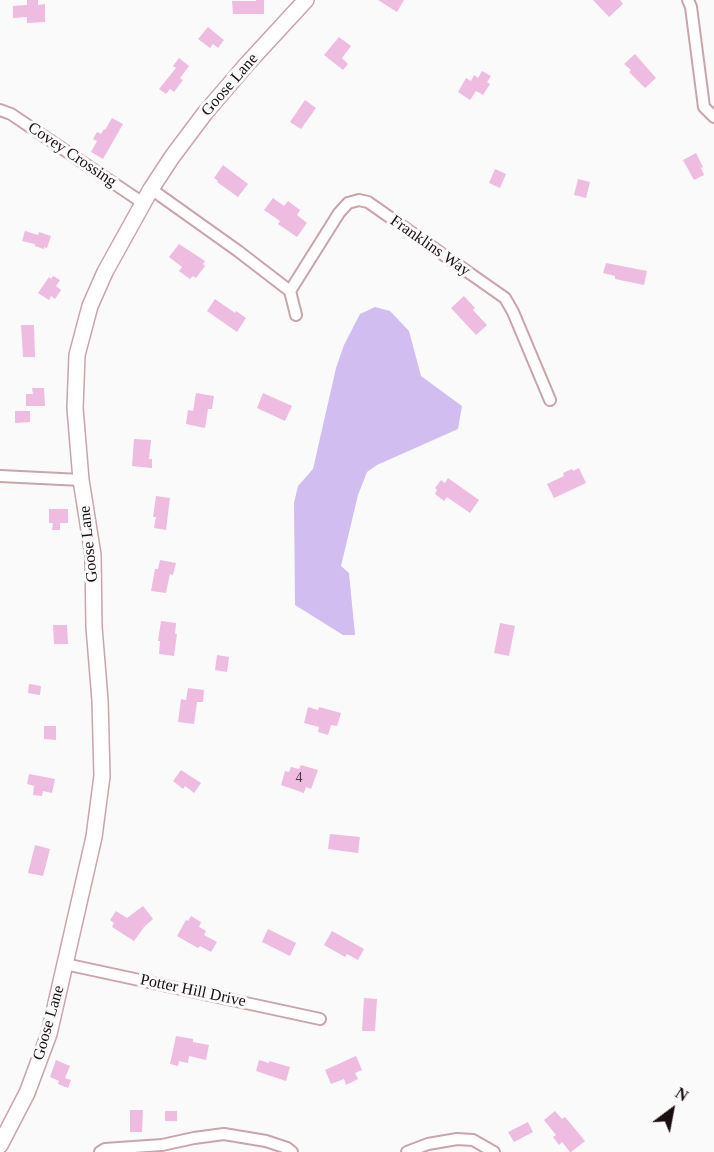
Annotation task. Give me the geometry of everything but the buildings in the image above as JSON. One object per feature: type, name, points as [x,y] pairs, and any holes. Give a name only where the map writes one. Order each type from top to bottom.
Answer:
[{"type":"street","name":"Goose Lane","points":[[0,1145],[27,1093],[49,1034],[94,837],[102,776],[100,700],[94,627],[93,555],[81,480],[75,408],[77,355],[94,298],[105,272],[147,196],[172,157],[205,113],[306,0]]},
{"type":"street","points":[[688,0],[691,7],[704,107],[714,117]]},
{"type":"street","name":"Covey Crossing","points":[[0,110],[11,114],[147,196]]},
{"type":"street","points":[[147,196],[237,251],[290,291],[296,315]]},
{"type":"street","name":"Franklins Way","points":[[290,291],[339,213],[348,203],[359,200],[368,202],[505,298],[550,400]]},
{"type":"street","points":[[0,476],[81,480]]},
{"type":"street","name":"Potter Hill Drive","points":[[65,964],[320,1019]]},
{"type":"street","points":[[100,1152],[105,1149],[162,1145],[224,1134],[266,1141],[292,1152]]},
{"type":"street","points":[[407,1152],[428,1144],[457,1139],[473,1140],[494,1152]]},
{"type":"shaded area","points":[[375,307],[390,311],[409,331],[421,376],[462,406],[458,429],[377,465],[367,472],[358,495],[341,566],[349,573],[355,635],[343,635],[295,605],[294,503],[298,486],[313,469],[336,368],[344,345],[360,314]]}]
